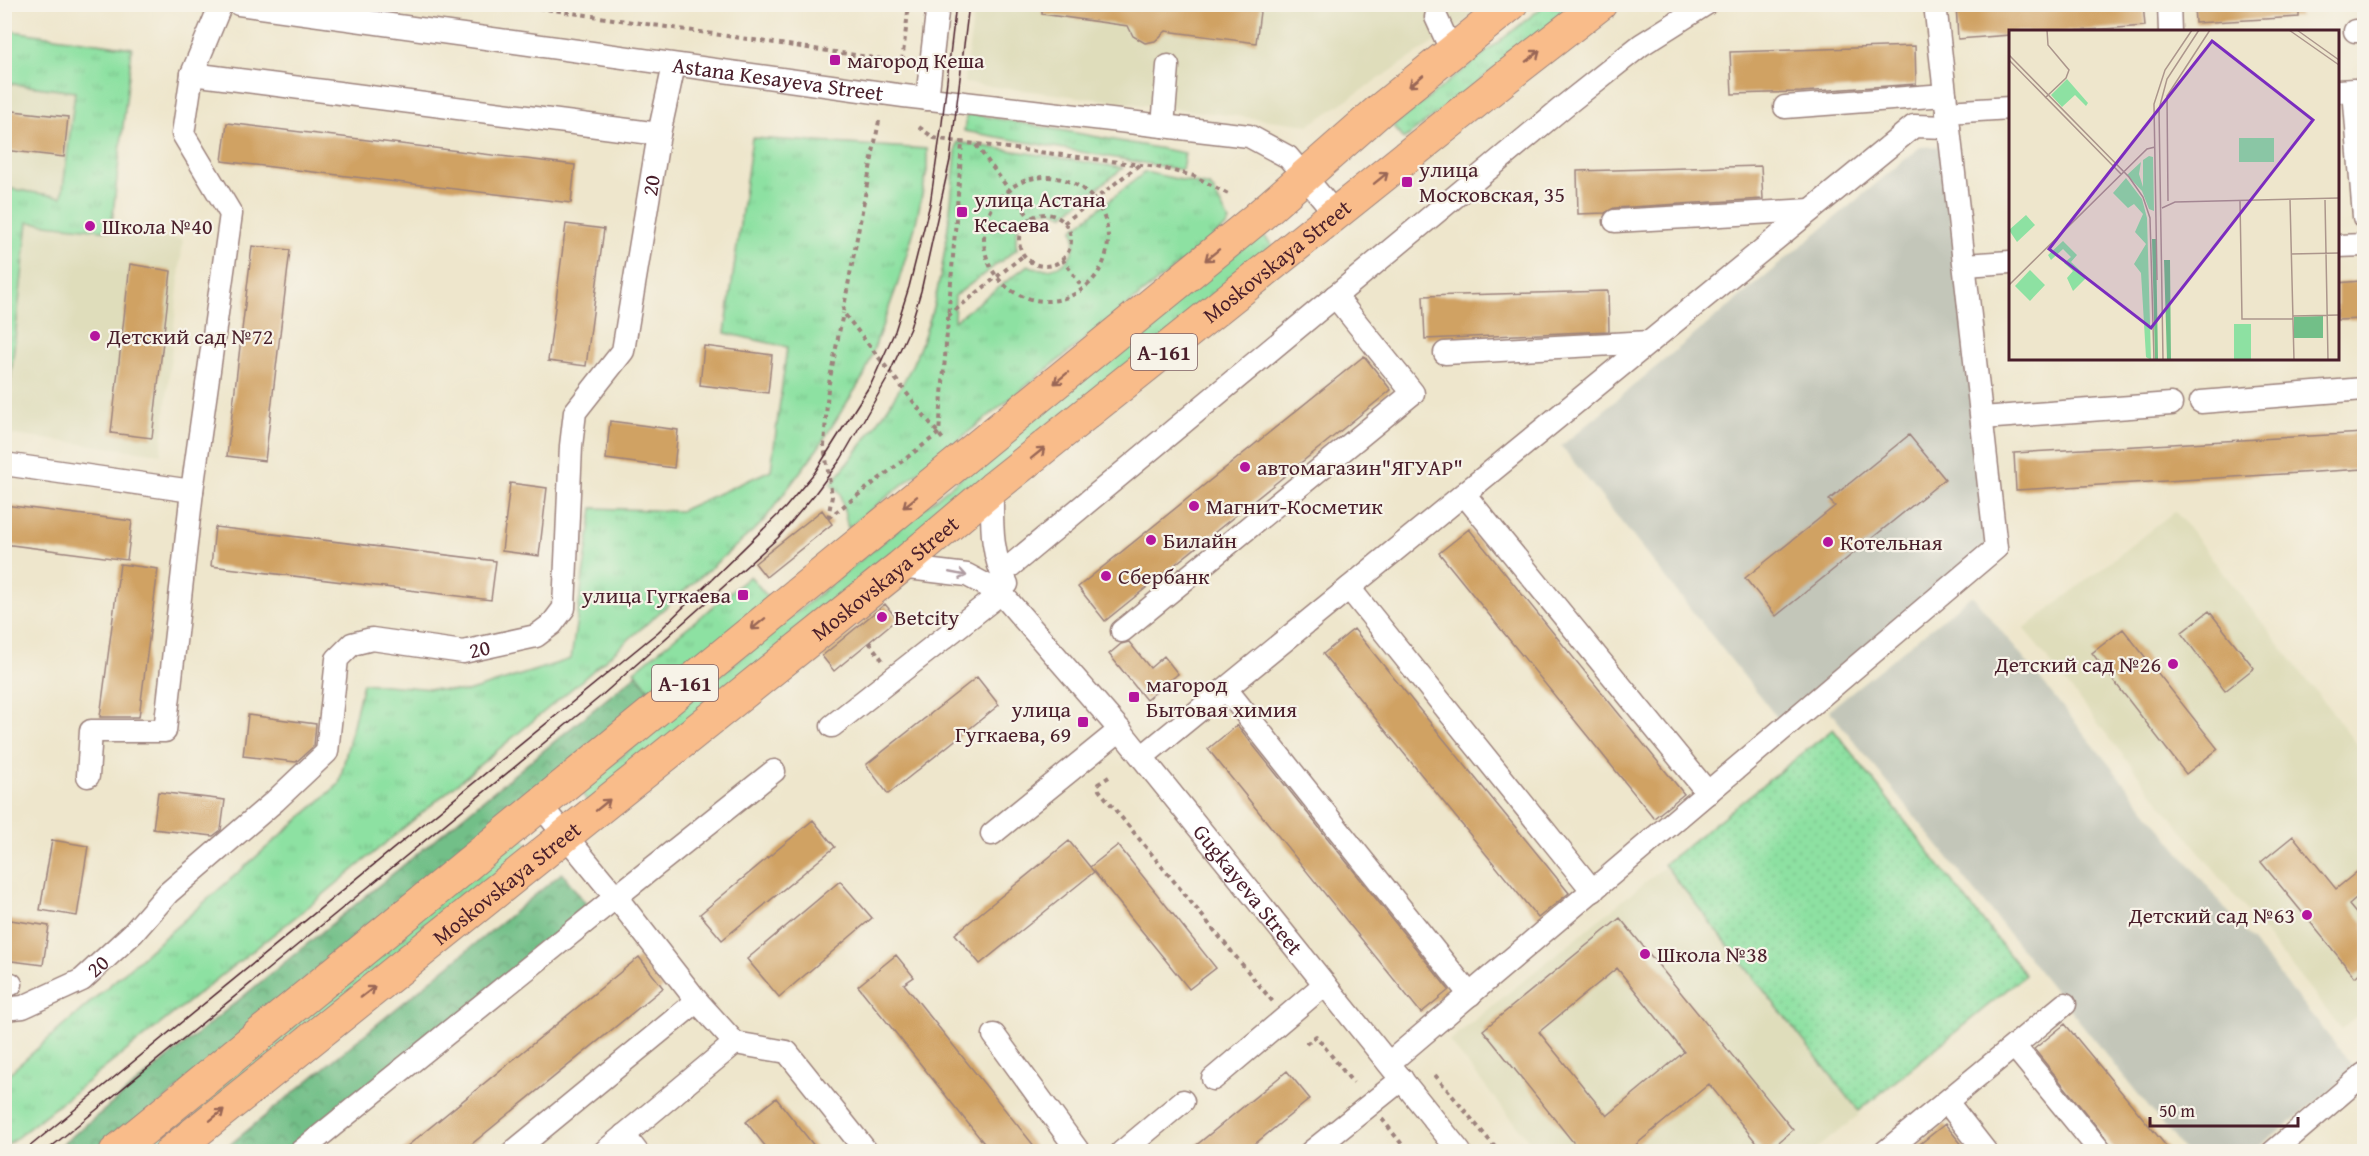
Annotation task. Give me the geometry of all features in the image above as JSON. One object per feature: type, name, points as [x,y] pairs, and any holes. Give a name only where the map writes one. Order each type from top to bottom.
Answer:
[{"type":"highway","name":"Moskovskaya Street","points":[[171,1152],[900,567],[992,489],[1600,4]]},
{"type":"highway","name":"Moskovskaya Street","points":[[116,1152],[653,710],[1257,218],[1380,110],[1510,5]]},
{"type":"street","points":[[88,776],[92,731],[165,731],[192,491],[231,214],[183,134],[192,74],[221,4]]},
{"type":"street","name":"Astana Kesayeva Street","points":[[239,4],[927,99],[1249,136],[1288,157],[1303,177]]},
{"type":"street","points":[[927,99],[938,4]]},
{"type":"street","points":[[832,726],[1335,296],[1624,58],[1706,4]]},
{"type":"street","points":[[1311,1152],[1470,995],[1996,548],[1935,4]]},
{"type":"street","points":[[2169,4],[2170,30]]},
{"type":"street","points":[[1436,17],[1452,52]]},
{"type":"street","name":"20","points":[[4,1009],[23,1007],[82,980],[133,933],[168,893],[275,801],[327,752],[337,658],[352,644],[372,639],[463,652],[536,636],[552,624],[564,608],[571,447],[575,412],[623,351],[659,134],[674,64]]},
{"type":"street","points":[[1163,126],[1168,66]]},
{"type":"street","points":[[192,74],[659,134]]},
{"type":"street","points":[[2339,91],[2354,90],[2364,217]]},
{"type":"street","points":[[1785,107],[1947,111],[2009,108]]},
{"type":"street","points":[[1142,757],[1914,126],[1947,111]]},
{"type":"street","points":[[1303,177],[1335,214]]},
{"type":"street","points":[[1615,221],[1811,210]]},
{"type":"street","points":[[2339,246],[2364,245]]},
{"type":"street","points":[[1965,265],[2009,262]]},
{"type":"street","points":[[1122,631],[1413,393],[1335,296]]},
{"type":"street","points":[[1445,353],[1650,342]]},
{"type":"street","points":[[2201,402],[2364,389]]},
{"type":"street","points":[[1982,418],[2171,404]]},
{"type":"street","points":[[4,464],[192,491]]},
{"type":"street","name":"Gugkayeva Street","points":[[992,489],[992,538],[1001,583],[1033,629],[1120,730],[1460,1152]]},
{"type":"street","points":[[1464,494],[1708,793]]},
{"type":"street","points":[[900,567],[967,575],[1001,583]]},
{"type":"street","points":[[1349,588],[1593,891]]},
{"type":"street","points":[[1226,689],[1470,995]]},
{"type":"street","points":[[992,834],[1120,730]]},
{"type":"street","points":[[300,1152],[774,771]]},
{"type":"street","points":[[540,805],[697,1001],[735,1043],[787,1052],[867,1152]]},
{"type":"street","points":[[1213,1079],[1325,984]]},
{"type":"street","points":[[513,1152],[697,1001]]},
{"type":"street","points":[[1885,1152],[2066,1004]]},
{"type":"street","points":[[994,1035],[1079,1152]]},
{"type":"street","points":[[604,1152],[630,1143],[735,1043]]},
{"type":"street","points":[[2015,1047],[2101,1152]]},
{"type":"street","points":[[2273,1152],[2364,1074]]},
{"type":"street","points":[[1122,1152],[1183,1101]]},
{"type":"street","points":[[1947,1102],[1986,1152]]},
{"type":"path","points":[[512,4],[902,62],[909,4]]},
{"type":"path","points":[[879,121],[828,388],[824,446],[832,496],[828,518],[939,433],[962,143]]},
{"type":"path","points":[[919,128],[934,138],[962,143],[1157,167],[1194,176],[1230,195]]},
{"type":"path","points":[[975,145],[1030,218]]},
{"type":"path","points":[[1064,223],[1139,165]]},
{"type":"path","points":[[1048,177],[1069,181],[1087,192],[1094,200],[1104,217],[1108,236],[1107,246],[1102,266],[1083,288],[1066,297],[1038,300],[1020,294],[998,277],[985,250],[985,230],[990,212],[1009,189],[1028,180],[1048,177]]},
{"type":"path","points":[[1048,214],[1054,215],[1064,223],[1071,242],[1062,260],[1042,266],[1024,255],[1018,242],[1019,235],[1021,228],[1030,218],[1048,214]]},
{"type":"path","points":[[948,316],[1024,255]]},
{"type":"path","points":[[1062,260],[1083,288]]},
{"type":"path","points":[[843,312],[961,461]]},
{"type":"path","points":[[1109,777],[1098,784],[1099,790],[1280,1010]]},
{"type":"path","points":[[1306,1044],[1316,1036],[1353,1083]]},
{"type":"path","points":[[1435,1075],[1499,1152]]},
{"type":"path","points":[[1381,1118],[1408,1152]]},
{"type":"shaded area","points":[[975,5],[1491,5],[1309,125],[964,83]]},
{"type":"shaded area","points":[[5,30],[132,48],[110,231],[183,239],[161,454],[5,434]]},
{"type":"shaded area","points":[[1942,146],[1990,545],[1778,719],[1561,446],[1920,147]]},
{"type":"shaded area","points":[[2175,511],[2364,753],[2364,1011],[2342,1029],[2024,629]]},
{"type":"shaded area","points":[[1972,595],[2356,1070],[2253,1151],[2184,1151],[1829,710]]},
{"type":"shaded area","name":"Школа №38","points":[[1664,867],[1860,1114],[1814,1151],[1537,1151],[1449,1041]]},
{"type":"green space","points":[[1545,5],[1577,5],[1404,139],[1393,126]]},
{"type":"green space","name":"Школа №40","points":[[5,30],[132,48],[111,231],[28,222],[6,420],[5,188],[62,197],[75,92],[5,83]]},
{"type":"green space","points":[[967,113],[1185,153],[1182,170],[964,131]]},
{"type":"green space","points":[[752,138],[927,149],[927,171],[915,227],[898,283],[864,376],[818,448],[762,523],[581,681],[318,899],[5,1147],[5,1077],[339,784],[363,683],[467,692],[571,659],[593,508],[680,511],[771,470],[787,347],[725,333]]},
{"type":"green space","points":[[957,142],[1123,168],[1063,215],[1044,210],[1028,216],[1018,229],[1017,249],[955,296],[954,321],[1028,265],[1047,269],[1064,263],[1070,257],[1073,249],[1075,239],[1073,229],[1145,172],[1209,186],[1229,221],[1227,226],[848,528],[840,493],[831,484],[888,407],[918,352],[943,264]]},
{"type":"green space","points":[[1261,232],[1276,250],[588,803],[580,790]]},
{"type":"green space","points":[[750,576],[773,603],[656,699],[634,671]]},
{"type":"green space","points":[[637,674],[656,699],[102,1151],[53,1152]]},
{"type":"green space","points":[[1833,729],[2025,975],[1859,1111],[1664,864]]},
{"type":"green space","points":[[518,832],[531,849],[160,1151],[126,1152]]},
{"type":"green space","points":[[562,873],[590,909],[291,1151],[221,1152]]},
{"type":"building","points":[[1042,4],[1261,4],[1256,43],[1166,31],[1155,41],[1145,43],[1133,36],[1128,26],[1042,14]]},
{"type":"building","points":[[1956,4],[2143,4],[2145,26],[2089,30],[2009,30],[2009,35],[1958,39]]},
{"type":"building","points":[[2194,4],[2299,4],[2299,17],[2195,23]]},
{"type":"building","points":[[1915,46],[1916,84],[1732,94],[1730,52]]},
{"type":"building","points":[[4,110],[68,117],[64,157],[4,150]]},
{"type":"building","points":[[227,123],[575,165],[571,203],[222,161]]},
{"type":"building","points":[[1761,166],[1763,199],[1614,208],[1605,213],[1578,214],[1577,171]]},
{"type":"building","points":[[566,224],[604,229],[586,366],[548,361]]},
{"type":"building","points":[[252,246],[290,250],[265,461],[227,456]]},
{"type":"building","points":[[130,264],[171,271],[152,438],[111,433]]},
{"type":"building","points":[[2360,281],[2363,319],[2339,320],[2339,283]]},
{"type":"building","points":[[1608,291],[1609,331],[1425,339],[1423,296]]},
{"type":"building","points":[[704,346],[772,355],[768,393],[700,385]]},
{"type":"building","points":[[1364,356],[1391,390],[1105,621],[1078,587]]},
{"type":"building","points":[[610,421],[678,430],[674,468],[606,459]]},
{"type":"building","points":[[2364,433],[2364,469],[2016,490],[2014,453]]},
{"type":"building","name":"Котельная","points":[[1909,435],[1945,479],[1776,616],[1745,578],[1835,506],[1829,500]]},
{"type":"building","points":[[510,483],[547,488],[539,556],[502,551]]},
{"type":"building","points":[[4,505],[132,521],[127,560],[4,544]]},
{"type":"building","points":[[822,510],[832,524],[766,577],[755,563]]},
{"type":"building","points":[[215,527],[496,561],[491,600],[211,566]]},
{"type":"building","points":[[1469,529],[1684,794],[1654,818],[1439,553]]},
{"type":"building","points":[[120,564],[158,569],[139,717],[100,717]]},
{"type":"building","points":[[885,604],[897,619],[834,671],[822,656]]},
{"type":"building","points":[[2209,611],[2254,668],[2225,691],[2181,633]]},
{"type":"building","points":[[1354,629],[1569,893],[1538,918],[1323,654]]},
{"type":"building","points":[[2123,629],[2218,749],[2186,774],[2092,653]]},
{"type":"building","points":[[1129,642],[1150,668],[1164,656],[1178,674],[1146,700],[1109,654],[1121,644]]},
{"type":"building","points":[[977,677],[999,705],[888,794],[866,765]]},
{"type":"building","points":[[248,715],[316,724],[314,746],[296,762],[243,756]]},
{"type":"building","points":[[1237,725],[1449,990],[1421,1013],[1208,749]]},
{"type":"building","points":[[158,792],[225,800],[221,830],[213,836],[153,829]]},
{"type":"building","points":[[813,820],[835,847],[722,940],[700,914]]},
{"type":"building","points":[[2293,836],[2336,889],[2364,866],[2364,892],[2349,905],[2364,923],[2364,969],[2355,977],[2261,862]]},
{"type":"building","points":[[52,840],[88,846],[77,916],[40,910]]},
{"type":"building","points":[[1069,841],[1094,872],[980,964],[955,934]]},
{"type":"building","points":[[1118,845],[1216,968],[1189,989],[1090,867]]},
{"type":"building","points":[[840,881],[872,918],[779,997],[747,959]]},
{"type":"building","points":[[1620,918],[1793,1130],[1767,1152],[1764,1152],[1709,1084],[1627,1152],[1581,1152],[1483,1030]],"holes":[[[1617,968],[1684,1052],[1607,1116],[1539,1032]]]},
{"type":"building","points":[[4,919],[49,926],[43,965],[4,960]]},
{"type":"building","points":[[896,955],[914,977],[904,984],[1039,1152],[991,1152],[858,986]]},
{"type":"building","points":[[639,957],[663,988],[462,1152],[400,1152]]},
{"type":"building","points":[[2065,1024],[2171,1152],[2117,1152],[2034,1049]]},
{"type":"building","points":[[1287,1071],[1310,1099],[1245,1152],[1188,1152]]},
{"type":"building","points":[[776,1098],[819,1152],[770,1152],[746,1122]]},
{"type":"building","points":[[1945,1124],[1968,1152],[1910,1152]]},
{"type":"tram line","points":[[23,1152],[658,632],[785,508],[815,472],[872,382],[895,331],[909,287],[930,204],[956,4]]},
{"type":"tram line","points":[[45,1152],[600,697],[778,538],[814,495],[841,459],[886,381],[910,328],[921,291],[950,160],[969,4]]},
{"type":"place","name":"магород Кеша","points":[[835,60]]},
{"type":"place","name":"улица Московская, 35","points":[[1407,182]]},
{"type":"place","name":"улица Астана Кесаева","points":[[962,212]]},
{"type":"place","name":"Школа №40","points":[[90,226]]},
{"type":"place","name":"Детский сад №72","points":[[95,336]]},
{"type":"place","name":"автомагазин\"ЯГУАР\"","points":[[1245,467]]},
{"type":"place","name":"Магнит-Косметик","points":[[1194,506]]},
{"type":"place","name":"Билайн","points":[[1151,540]]},
{"type":"place","name":"Котельная","points":[[1828,542]]},
{"type":"place","name":"Сбербанк","points":[[1106,576]]},
{"type":"place","name":"улица Гугкаева","points":[[743,595]]},
{"type":"place","name":"Betcity","points":[[882,617]]},
{"type":"place","name":"Детский сад №26","points":[[2173,664]]},
{"type":"place","name":"магород Бытовая химия","points":[[1134,697]]},
{"type":"place","name":"улица Гугкаева, 69","points":[[1083,722]]},
{"type":"place","name":"Детский сад №63","points":[[2307,915]]},
{"type":"place","name":"Школа №38","points":[[1645,954]]}]
